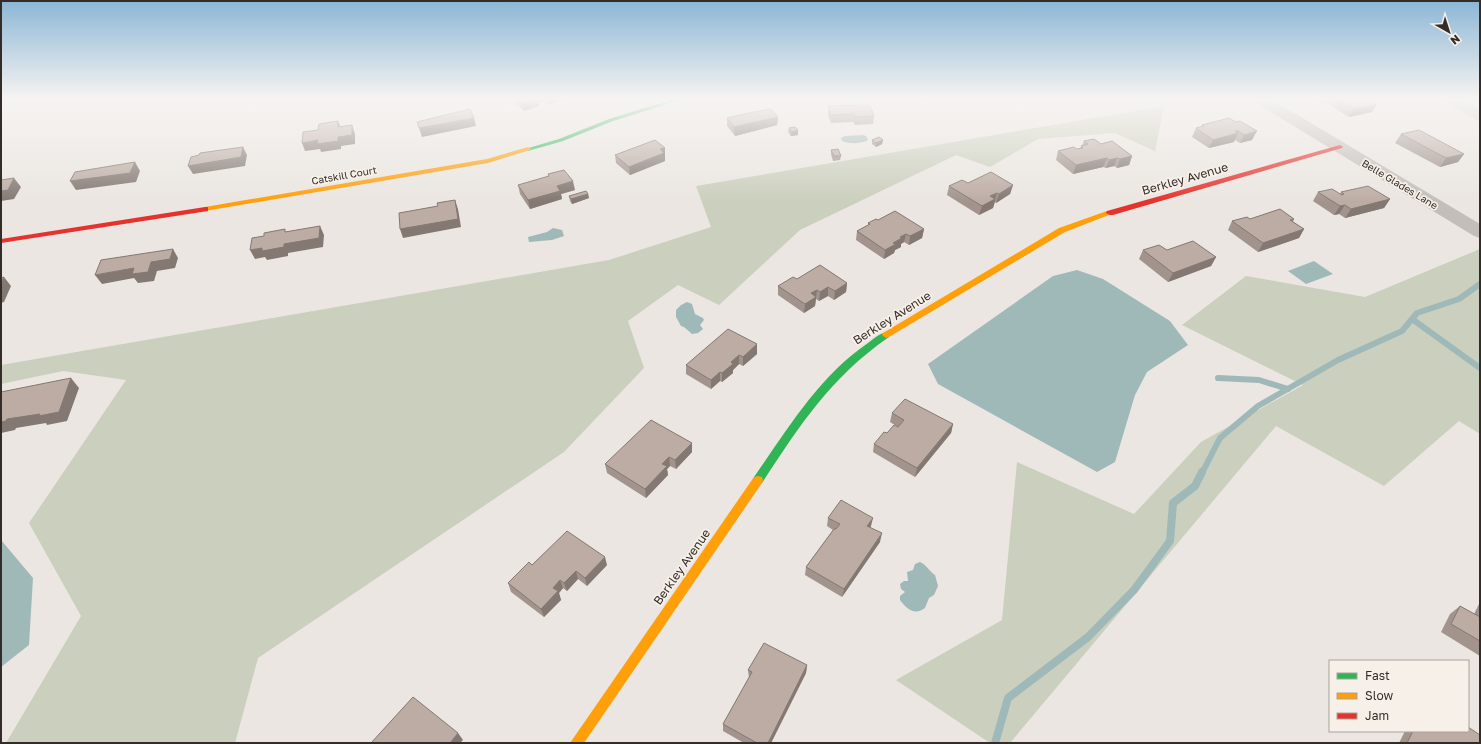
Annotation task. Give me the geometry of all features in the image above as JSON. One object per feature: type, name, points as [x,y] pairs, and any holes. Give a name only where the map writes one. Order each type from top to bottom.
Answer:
[{"type":"street","name":"Catskill Court","points":[[1,242],[304,193],[488,161],[561,140],[579,133]]},
{"type":"street","name":"Belle Glades Lane","points":[[1315,133],[1480,232]]},
{"type":"street","name":"Berkley Avenue","points":[[576,743],[809,406],[855,356],[872,343],[1062,230],[1100,216],[1340,148]]},
{"type":"green space","points":[[1008,133],[1159,133],[1155,151],[1115,133],[1038,139],[990,167],[956,155],[800,230],[719,305],[678,285],[628,321],[644,368],[564,452],[258,658],[235,743],[6,743],[81,616],[29,523],[126,380],[63,371],[1,384],[1,365],[609,260],[711,227],[696,186]]},
{"type":"green space","points":[[1480,249],[1480,434],[1459,421],[1384,486],[1276,426],[1010,743],[990,743],[896,680],[1002,620],[1017,462],[1134,514],[1201,442],[1303,385],[1182,325],[1246,276],[1365,297]]},
{"type":"water","points":[[845,136],[866,136],[868,140],[859,143],[845,142],[842,141],[841,138]]},
{"type":"water","points":[[553,228],[562,230],[564,236],[552,240],[529,242],[528,237],[547,232]]},
{"type":"water","points":[[1314,261],[1333,274],[1306,284],[1288,271]]},
{"type":"water","points":[[1077,270],[1103,279],[1170,321],[1188,345],[1147,372],[1135,395],[1115,462],[1097,472],[938,384],[928,364],[1053,276]]},
{"type":"water","points":[[687,302],[692,304],[695,314],[704,320],[700,325],[703,329],[698,333],[692,334],[681,326],[676,317],[676,310]]},
{"type":"water","points":[[1,540],[33,578],[29,645],[1,667]]},
{"type":"water","points":[[920,562],[935,575],[938,586],[934,595],[929,598],[925,608],[914,611],[908,609],[900,600],[900,596],[905,592],[901,589],[900,584],[904,581],[908,581],[907,572],[913,570],[915,564]]},
{"type":"building","points":[[303,133],[352,133],[352,135],[338,137],[338,141],[317,144],[318,140],[302,143]]},
{"type":"building","points":[[1203,133],[1238,133],[1213,140]]},
{"type":"building","points":[[1241,133],[1251,133],[1244,135]]},
{"type":"building","points":[[1424,133],[1464,154],[1446,158],[1401,134]]},
{"type":"building","points":[[879,137],[883,140],[876,143],[872,140]]},
{"type":"building","points":[[1094,139],[1101,144],[1112,141],[1132,156],[1109,160],[1107,158],[1076,165],[1058,151],[1074,147],[1076,149],[1083,148],[1081,146],[1088,144],[1084,141]]},
{"type":"building","points":[[655,140],[665,148],[660,149],[664,153],[629,167],[615,155]]},
{"type":"building","points":[[243,147],[241,157],[188,166],[191,157],[199,155],[200,153]]},
{"type":"building","points":[[838,149],[841,156],[834,156],[831,150]]},
{"type":"building","points":[[135,162],[130,173],[70,181],[75,172]]},
{"type":"building","points":[[564,170],[573,181],[557,186],[560,191],[528,200],[518,185],[549,176],[548,174]]},
{"type":"building","points":[[991,172],[1013,185],[999,194],[997,193],[990,196],[995,199],[982,206],[949,186],[962,180],[968,183]]},
{"type":"building","points":[[14,178],[8,190],[1,191],[1,180]]},
{"type":"building","points":[[1368,186],[1390,199],[1351,209],[1345,205],[1340,206],[1318,192],[1332,189],[1342,195],[1344,194],[1341,192]]},
{"type":"building","points":[[586,191],[588,194],[571,199],[569,196]]},
{"type":"building","points":[[455,200],[458,219],[400,229],[399,213],[438,206],[437,203]]},
{"type":"building","points":[[1280,209],[1294,219],[1290,220],[1304,229],[1263,243],[1232,221],[1247,217],[1250,219]]},
{"type":"building","points":[[895,211],[924,229],[910,236],[906,234],[900,237],[902,238],[893,243],[896,244],[885,250],[857,231],[870,224],[868,223],[876,219],[878,220]]},
{"type":"building","points":[[320,226],[319,238],[284,244],[284,247],[262,251],[262,248],[250,250],[252,238],[264,236],[264,233],[285,229],[285,232]]},
{"type":"building","points":[[1193,241],[1216,257],[1173,273],[1143,250],[1159,245],[1167,250]]},
{"type":"building","points":[[173,249],[170,259],[151,262],[148,272],[132,274],[134,268],[95,275],[101,260]]},
{"type":"building","points":[[820,265],[847,283],[835,291],[828,287],[820,292],[817,290],[811,293],[816,297],[805,304],[778,286],[793,277],[797,279]]},
{"type":"building","points":[[728,329],[757,344],[743,357],[739,355],[731,362],[733,364],[711,380],[686,365]]},
{"type":"building","points":[[71,378],[59,412],[39,416],[40,414],[7,419],[6,421],[1,422],[1,392]]},
{"type":"building","points":[[905,399],[953,424],[917,468],[874,444],[884,432],[887,433],[894,425],[898,427],[904,420],[892,413]]},
{"type":"building","points":[[651,420],[692,443],[675,460],[669,457],[662,464],[667,466],[645,489],[605,464]]},
{"type":"building","points":[[841,500],[873,518],[867,526],[882,533],[844,589],[806,567],[834,529],[836,529],[840,524],[828,518]]},
{"type":"building","points":[[567,531],[605,557],[585,578],[576,571],[564,583],[560,580],[553,588],[558,591],[541,609],[508,583],[529,562],[532,565]]},
{"type":"building","points":[[1460,606],[1480,617],[1480,641],[1451,624]]},
{"type":"building","points":[[764,643],[807,665],[768,743],[757,743],[723,724],[752,672],[748,670]]},
{"type":"building","points":[[413,697],[458,733],[450,743],[371,743]]},
{"type":"building","points":[[1469,728],[1480,735],[1480,743],[1407,743],[1412,732],[1469,732]]},
{"type":"waterway","points":[[1412,319],[1417,313],[1459,299],[1480,284]]},
{"type":"waterway","points":[[1288,389],[1338,360],[1402,331],[1412,319]]},
{"type":"waterway","points":[[1412,319],[1480,368]]},
{"type":"waterway","points":[[1218,378],[1259,380],[1288,389]]},
{"type":"waterway","points":[[1202,473],[1220,438],[1258,406],[1288,389]]},
{"type":"waterway","points":[[995,743],[1008,698],[1088,637],[1134,590],[1170,541],[1173,503],[1195,486],[1202,472]]},
{"type":"traffic: fast","points":[[528,149],[561,140],[579,133]]},
{"type":"traffic: fast","points":[[758,480],[814,400],[830,381],[847,364],[886,335]]},
{"type":"traffic: slow","points":[[205,209],[488,161],[528,149]]},
{"type":"traffic: slow","points":[[886,335],[1062,230],[1110,213]]},
{"type":"traffic: slow","points":[[576,743],[758,480]]},
{"type":"traffic: jam","points":[[1110,213],[1340,147]]},
{"type":"traffic: jam","points":[[1,241],[205,209]]}]
